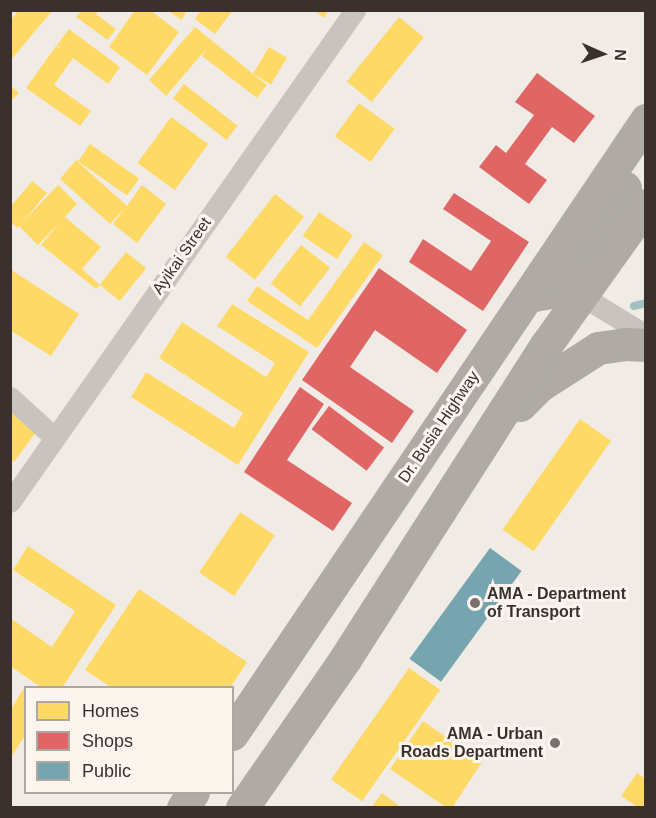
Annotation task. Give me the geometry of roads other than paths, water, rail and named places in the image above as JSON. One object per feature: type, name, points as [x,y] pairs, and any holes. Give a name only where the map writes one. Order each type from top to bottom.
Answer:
[{"type":"highway","name":"Dr. Busia Highway","points":[[234,731],[645,120]]},
{"type":"highway","points":[[528,296],[550,292],[565,280],[589,249],[605,218],[645,157]]},
{"type":"highway","points":[[242,807],[345,659],[546,345],[645,205]]},
{"type":"highway","points":[[486,441],[539,386],[567,366],[598,348],[627,344],[645,345]]},
{"type":"highway","points":[[183,807],[192,794]]},
{"type":"street","name":"Ayikai Street","points":[[10,502],[355,10]]},
{"type":"street","points":[[582,296],[645,335]]},
{"type":"street","points":[[10,398],[54,437]]},
{"type":"waterway","points":[[634,306],[646,303]]},
{"type":"place","name":"AMA - Department of Transport","points":[[475,603]]},
{"type":"place","name":"AMA - Urban Roads Department","points":[[555,743]]}]
